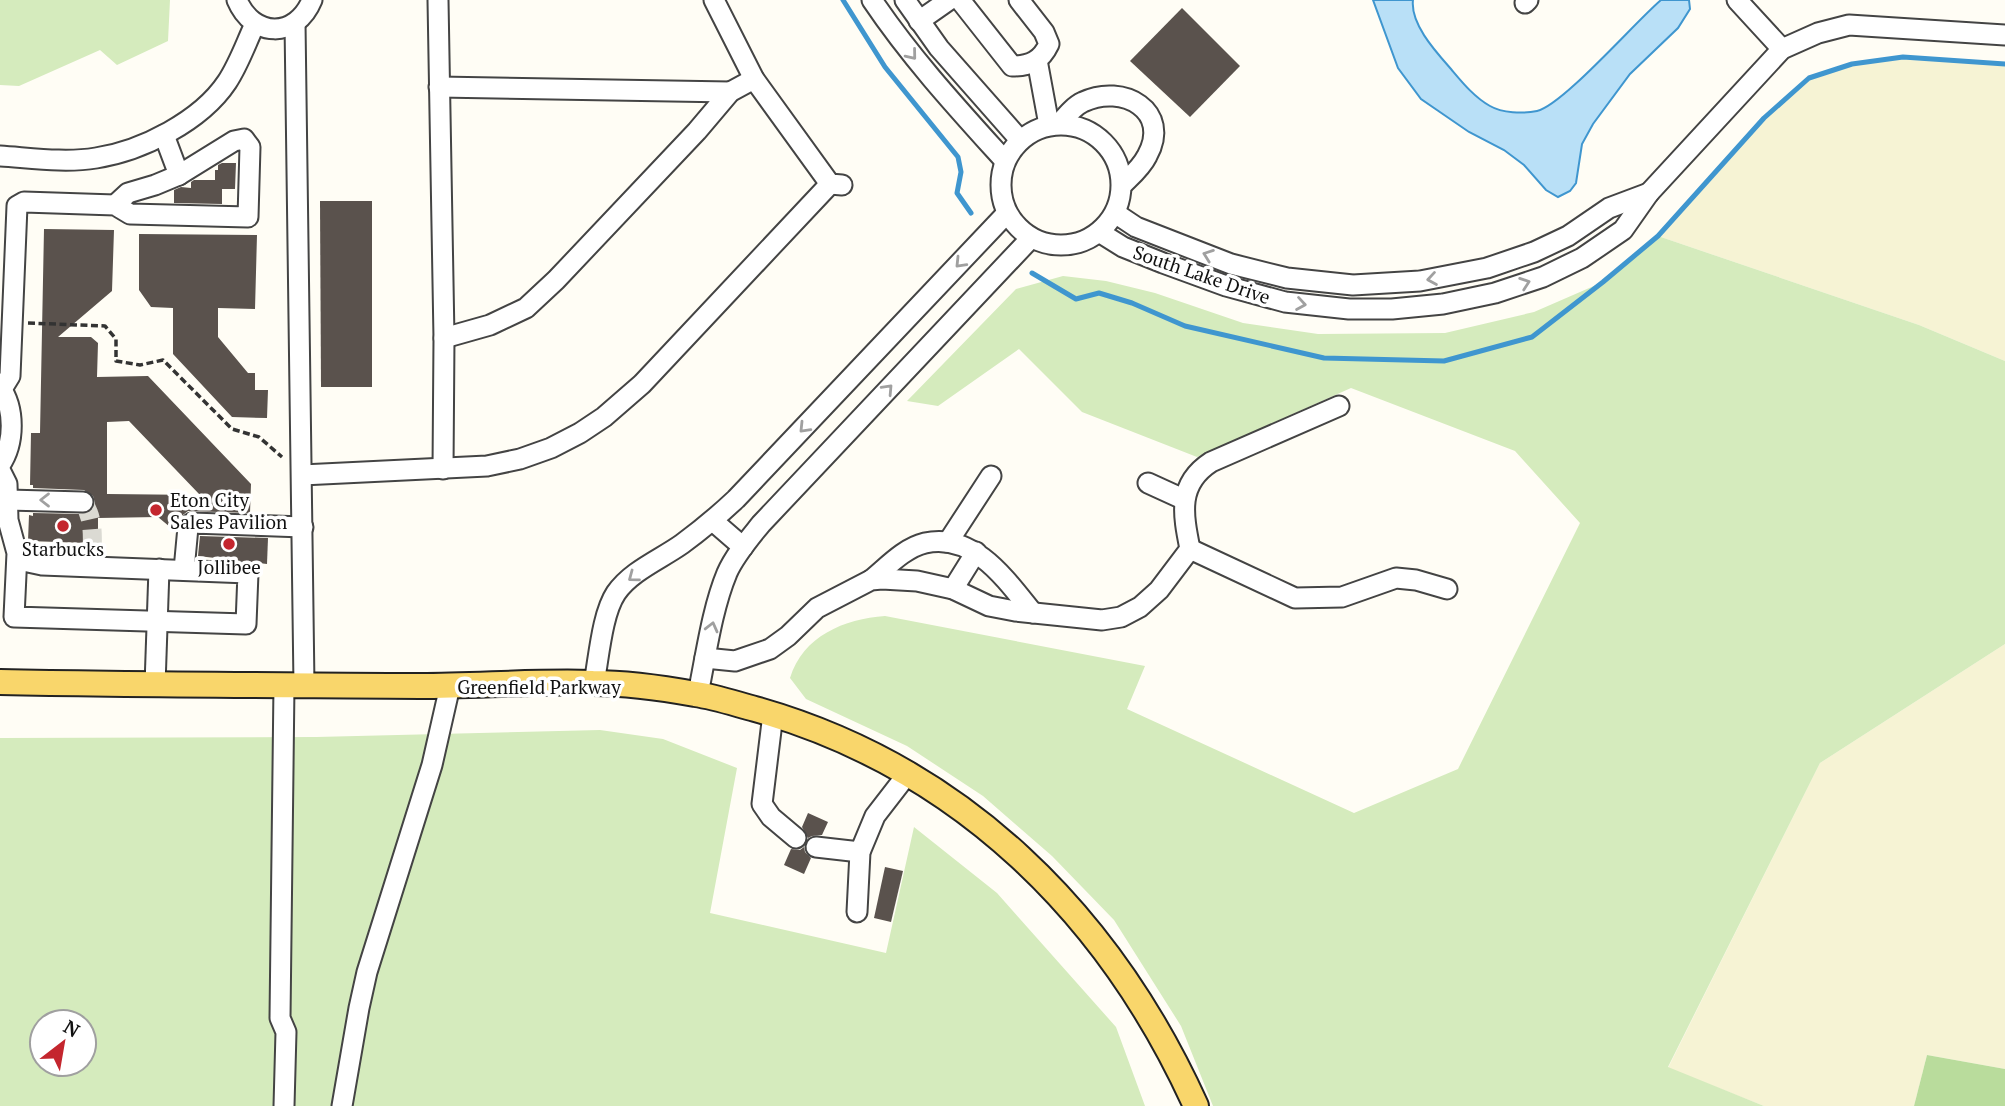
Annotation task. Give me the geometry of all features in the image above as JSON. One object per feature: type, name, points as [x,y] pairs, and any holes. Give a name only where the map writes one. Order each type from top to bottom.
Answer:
[{"type":"main road","name":"Greenfield Parkway","points":[[0,682],[450,686],[594,682],[698,694],[817,728],[909,772],[976,818],[1035,872],[1088,928],[1143,1006],[1178,1066],[1196,1106]]},
{"type":"street","points":[[237,0],[244,14],[255,24],[268,29],[282,29],[295,23],[306,14],[312,0]]},
{"type":"street","points":[[438,0],[444,338],[443,470]]},
{"type":"street","points":[[302,475],[487,466],[520,459],[551,448],[604,417],[642,384],[837,185],[754,79],[713,0]]},
{"type":"street","points":[[872,0],[922,67],[1005,160]]},
{"type":"street","points":[[905,0],[939,48],[1020,139]]},
{"type":"street","points":[[919,21],[950,0]]},
{"type":"street","points":[[960,0],[1012,66],[1027,66],[1044,54],[1049,44],[1019,0]]},
{"type":"street","points":[[1737,0],[1782,50]]},
{"type":"street","points":[[285,1106],[286,1032],[292,1020],[295,685],[303,527],[295,23]]},
{"type":"street","points":[[0,156],[66,160],[97,158],[164,135],[183,124],[226,83],[255,24]]},
{"type":"street","name":"South Lake Drive","points":[[1099,232],[1123,247],[1163,263],[1258,295],[1320,307],[1392,309],[1443,304],[1496,293],[1543,277],[1582,258],[1623,230],[1648,193],[1782,50],[1818,33],[1849,26],[2005,35]]},
{"type":"street","points":[[1037,60],[1054,125]]},
{"type":"street","points":[[444,338],[490,326],[526,308],[556,280],[730,92],[754,79]]},
{"type":"street","points":[[439,87],[730,92]]},
{"type":"street","points":[[1054,125],[1083,102],[1097,97],[1123,96],[1143,107],[1154,127],[1152,144],[1147,157],[1122,185]]},
{"type":"street","points":[[1054,125],[1075,126],[1103,141],[1117,162],[1122,185],[1115,214],[1099,232],[1085,241],[1067,245],[1049,244],[1031,238],[1007,213],[1001,196],[1000,178],[1005,160],[1020,139],[1033,130],[1054,125]]},
{"type":"street","points":[[164,135],[179,174]]},
{"type":"street","points":[[17,553],[28,562],[42,565],[248,573],[246,624],[14,617],[17,553],[8,520],[7,484],[0,468],[10,441],[11,408],[1,388],[10,376],[17,206],[24,202],[115,205],[130,214],[248,217],[250,147],[244,139],[234,141],[179,174],[128,193],[115,205]]},
{"type":"street","name":"South Lake Drive","points":[[1115,214],[1136,228],[1231,264],[1287,278],[1353,285],[1420,281],[1487,268],[1568,236],[1609,208],[1648,193]]},
{"type":"street","points":[[594,682],[608,615],[615,594],[627,580],[713,521],[1007,213]]},
{"type":"street","points":[[698,694],[727,572],[743,547],[761,524],[1031,238]]},
{"type":"street","points":[[871,580],[917,581],[953,589],[989,606],[1034,613],[1102,620],[1121,617],[1140,607],[1160,590],[1190,549],[1183,499],[1199,470],[1211,461],[1339,406]]},
{"type":"street","points":[[948,542],[991,476]]},
{"type":"street","points":[[1148,483],[1183,499]]},
{"type":"street","points":[[8,500],[83,502]]},
{"type":"street","points":[[713,521],[743,547]]},
{"type":"street","points":[[184,570],[188,527],[191,523],[303,527]]},
{"type":"street","points":[[705,658],[735,661],[770,649],[789,636],[817,608],[871,580],[900,556],[924,543],[948,542],[976,552],[1001,573],[1034,613]]},
{"type":"street","points":[[1190,549],[1295,598],[1342,597],[1396,578],[1416,580],[1447,589]]},
{"type":"street","points":[[953,589],[976,552]]},
{"type":"street","points":[[155,685],[159,569]]},
{"type":"street","points":[[342,1106],[367,972],[432,765],[450,686]]},
{"type":"street","points":[[773,714],[762,804],[771,817],[796,838]]},
{"type":"street","points":[[857,912],[860,852],[875,816],[909,772]]},
{"type":"street","points":[[816,847],[860,852]]},
{"type":"path","points":[[12,323],[105,326],[116,339],[116,361],[140,365],[163,360],[232,429],[259,437],[302,475]]},
{"type":"shaded area","points":[[1903,57],[2005,64],[2005,361],[1919,325],[1658,236],[1764,118],[1809,78],[1852,64]]},
{"type":"shaded area","points":[[2005,644],[2005,1069],[1927,1055],[1914,1106],[1764,1106],[1668,1068],[1820,763]]},
{"type":"green space","points":[[0,0],[170,0],[168,41],[117,65],[100,50],[19,86],[0,85]]},
{"type":"green space","points":[[1658,236],[1919,325],[2005,361],[2005,644],[1820,763],[1668,1067],[1764,1106],[1213,1106],[1181,1026],[1114,920],[1052,856],[983,796],[907,746],[806,699],[790,678],[796,663],[815,641],[827,632],[855,621],[885,616],[1145,666],[1127,709],[1354,813],[1458,769],[1580,523],[1515,451],[1351,388],[1197,457],[1082,412],[1019,349],[938,406],[907,401],[1016,289],[1063,276],[1106,281],[1155,293],[1243,323],[1318,334],[1445,333],[1534,312],[1603,282]]},
{"type":"green space","points":[[600,730],[663,739],[737,768],[710,913],[886,953],[914,827],[997,893],[1116,1027],[1145,1106],[0,1106],[0,738],[316,737]]},
{"type":"green space","points":[[1927,1055],[2005,1069],[2005,1106],[1914,1106]]},
{"type":"water","points":[[1373,0],[1413,0],[1416,19],[1425,37],[1464,84],[1490,106],[1519,113],[1537,111],[1564,94],[1661,0],[1689,0],[1690,9],[1678,28],[1630,74],[1593,124],[1582,144],[1576,183],[1570,191],[1558,197],[1546,190],[1524,165],[1504,150],[1469,132],[1421,99],[1398,68]]},
{"type":"building","points":[[1182,8],[1240,66],[1190,117],[1130,61]]},
{"type":"building","points":[[236,163],[235,189],[222,189],[222,204],[174,203],[174,190],[181,187],[191,188],[191,182],[194,180],[215,180],[215,170],[218,170],[218,165]]},
{"type":"building","points":[[320,201],[372,201],[372,387],[321,387]]},
{"type":"building","points":[[44,229],[114,230],[112,291],[58,337],[91,337],[98,343],[97,377],[148,376],[251,484],[250,513],[188,511],[179,518],[176,527],[170,527],[158,517],[98,518],[98,537],[87,537],[87,543],[28,541],[29,515],[83,514],[93,509],[95,503],[93,496],[84,490],[33,488],[33,485],[30,485],[31,433],[40,433]],"holes":[[[129,421],[200,495],[107,494],[107,422]]]},
{"type":"building","points":[[139,234],[257,235],[255,309],[218,308],[218,337],[248,373],[255,373],[255,390],[268,390],[267,418],[232,417],[173,354],[173,308],[151,307],[139,290]]},
{"type":"building","name":"Jollibee","points":[[200,536],[268,538],[267,564],[198,556]]},
{"type":"building","points":[[808,813],[828,822],[822,835],[808,838],[802,827]]},
{"type":"building","points":[[804,847],[811,858],[804,874],[784,865],[791,849],[800,850]]},
{"type":"building","points":[[885,867],[903,871],[891,922],[874,918]]},
{"type":"waterway","points":[[843,0],[885,67],[958,157],[961,172],[957,193],[971,213]]},
{"type":"waterway","points":[[1032,273],[1076,299],[1099,293],[1132,303],[1185,326],[1324,358],[1444,361],[1532,337],[1603,282],[1658,236],[1764,118],[1809,78],[1852,64],[1903,57],[2005,64]]},
{"type":"tunnel","points":[[83,502],[92,525],[91,567]]},
{"type":"place","name":"Eton City Sales Pavilion","points":[[156,510]]},
{"type":"place","name":"Starbucks","points":[[63,526]]},
{"type":"place","name":"Jollibee","points":[[229,544]]}]
